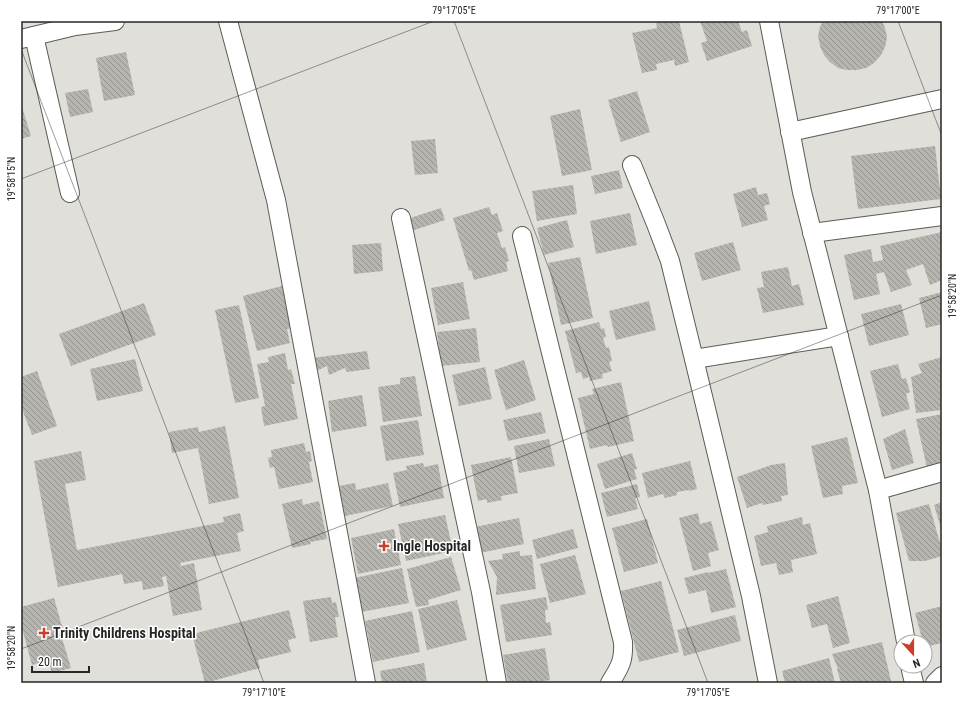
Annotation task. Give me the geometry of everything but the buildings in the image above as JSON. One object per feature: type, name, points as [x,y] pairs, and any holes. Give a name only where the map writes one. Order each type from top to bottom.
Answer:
[{"type":"street","points":[[70,193],[27,38],[74,24],[115,21]]},
{"type":"street","points":[[228,21],[276,200],[366,683]]},
{"type":"street","points":[[769,21],[802,192],[878,490],[905,634]]},
{"type":"street","points":[[790,132],[942,99]]},
{"type":"street","points":[[632,165],[670,262],[751,596],[768,683]]},
{"type":"street","points":[[812,234],[942,216]]},
{"type":"street","points":[[401,218],[481,592],[497,683]]},
{"type":"street","points":[[522,236],[623,642],[624,654],[620,667],[610,683]]},
{"type":"street","points":[[694,358],[839,336]]},
{"type":"street","points":[[878,490],[942,472]]},
{"type":"street","points":[[935,683],[942,676]]},
{"type":"place","name":"Ingle Hospital","points":[[384,546]]},
{"type":"place","name":"Trinity Childrens Hospital","points":[[44,633]]}]
